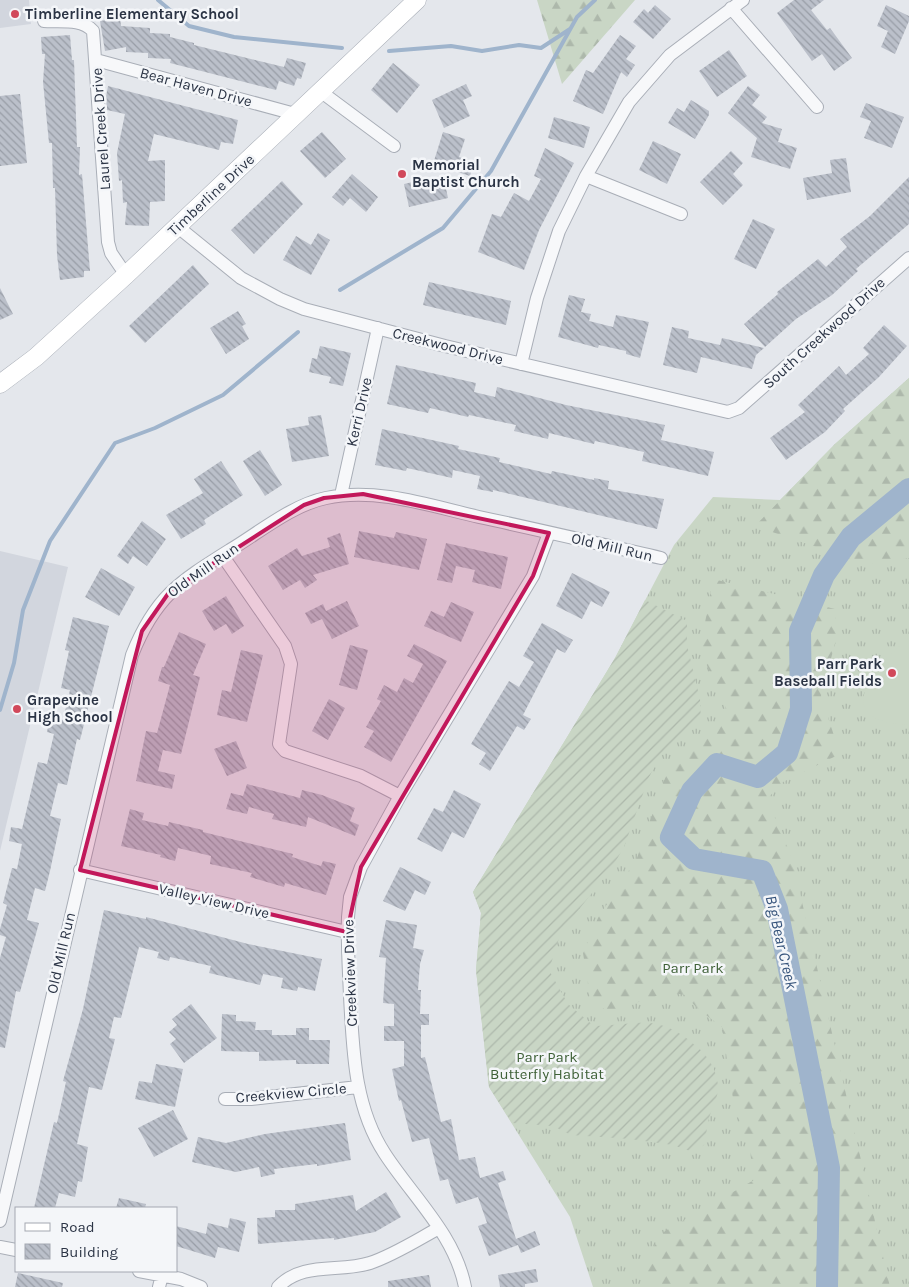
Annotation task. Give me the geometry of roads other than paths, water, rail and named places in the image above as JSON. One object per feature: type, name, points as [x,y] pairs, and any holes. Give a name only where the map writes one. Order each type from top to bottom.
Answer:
[{"type":"street","name":"Timberline Drive","points":[[0,384],[36,356],[126,275],[417,0]]},
{"type":"street","points":[[522,364],[537,298],[559,231],[586,176],[629,102],[670,55],[743,0]]},
{"type":"street","points":[[731,8],[817,107]]},
{"type":"street","name":"Laurel Creek Drive","points":[[44,21],[77,22],[90,27],[93,31],[108,242],[111,253],[126,275]]},
{"type":"street","name":"Bear Haven Drive","points":[[96,60],[295,114]]},
{"type":"street","points":[[320,90],[394,146]]},
{"type":"street","points":[[586,176],[681,214]]},
{"type":"street","name":"Creekwood Drive","points":[[178,227],[241,278],[280,299],[304,309],[522,364],[728,412],[739,408]]},
{"type":"street","name":"South Creekwood Drive","points":[[739,408],[909,258]]},
{"type":"street","name":"Kerri Drive","points":[[341,495],[378,328]]},
{"type":"street","name":"Old Mill Run","points":[[0,1221],[80,870],[132,655],[153,611],[170,591],[222,555],[304,505],[341,495],[363,494],[417,503],[661,558]]},
{"type":"street","name":"Creekview Drive","points":[[464,1287],[454,1256],[439,1228],[385,1154],[373,1133],[358,1087],[353,1055],[347,932],[350,898],[361,867],[400,796],[533,576],[549,533]]},
{"type":"street","points":[[222,555],[286,646],[291,664],[279,744],[285,752],[361,776],[400,796]]},
{"type":"street","name":"Valley View Drive","points":[[80,870],[347,932]]},
{"type":"street","name":"Creekview Circle","points":[[225,1099],[251,1099],[358,1087]]},
{"type":"street","points":[[278,1287],[296,1274],[312,1270],[352,1267],[371,1262],[439,1228]]},
{"type":"street","points":[[0,1247],[15,1250]]},
{"type":"street","points":[[141,1272],[160,1281],[201,1287]]},
{"type":"waterway","points":[[158,0],[189,26],[234,37],[342,48]]},
{"type":"waterway","points":[[340,290],[443,228],[491,171],[577,17],[595,0]]},
{"type":"waterway","points":[[389,51],[451,46],[482,51],[519,45],[541,48],[570,29]]},
{"type":"waterway","points":[[0,710],[14,663],[23,610],[50,541],[115,443],[155,428],[223,395],[298,332]]},
{"type":"waterway","name":"Big Bear Creek","points":[[827,1287],[829,1168],[777,909],[762,871],[694,859],[671,837],[692,791],[717,764],[758,777],[787,753],[801,709],[800,631],[824,575],[851,537],[909,489]]},
{"type":"place","name":"Timberline Elementary School","points":[[15,14]]},
{"type":"place","name":"Memorial Baptist Church","points":[[402,174]]},
{"type":"place","name":"Parr Park Baseball Fields","points":[[892,673]]},
{"type":"place","name":"Grapevine High School","points":[[17,709]]},
{"type":"park label","name":"Parr Park","points":[[693,968]]},
{"type":"park label","name":"Parr Park Butterfly Habitat","points":[[547,1066]]}]
